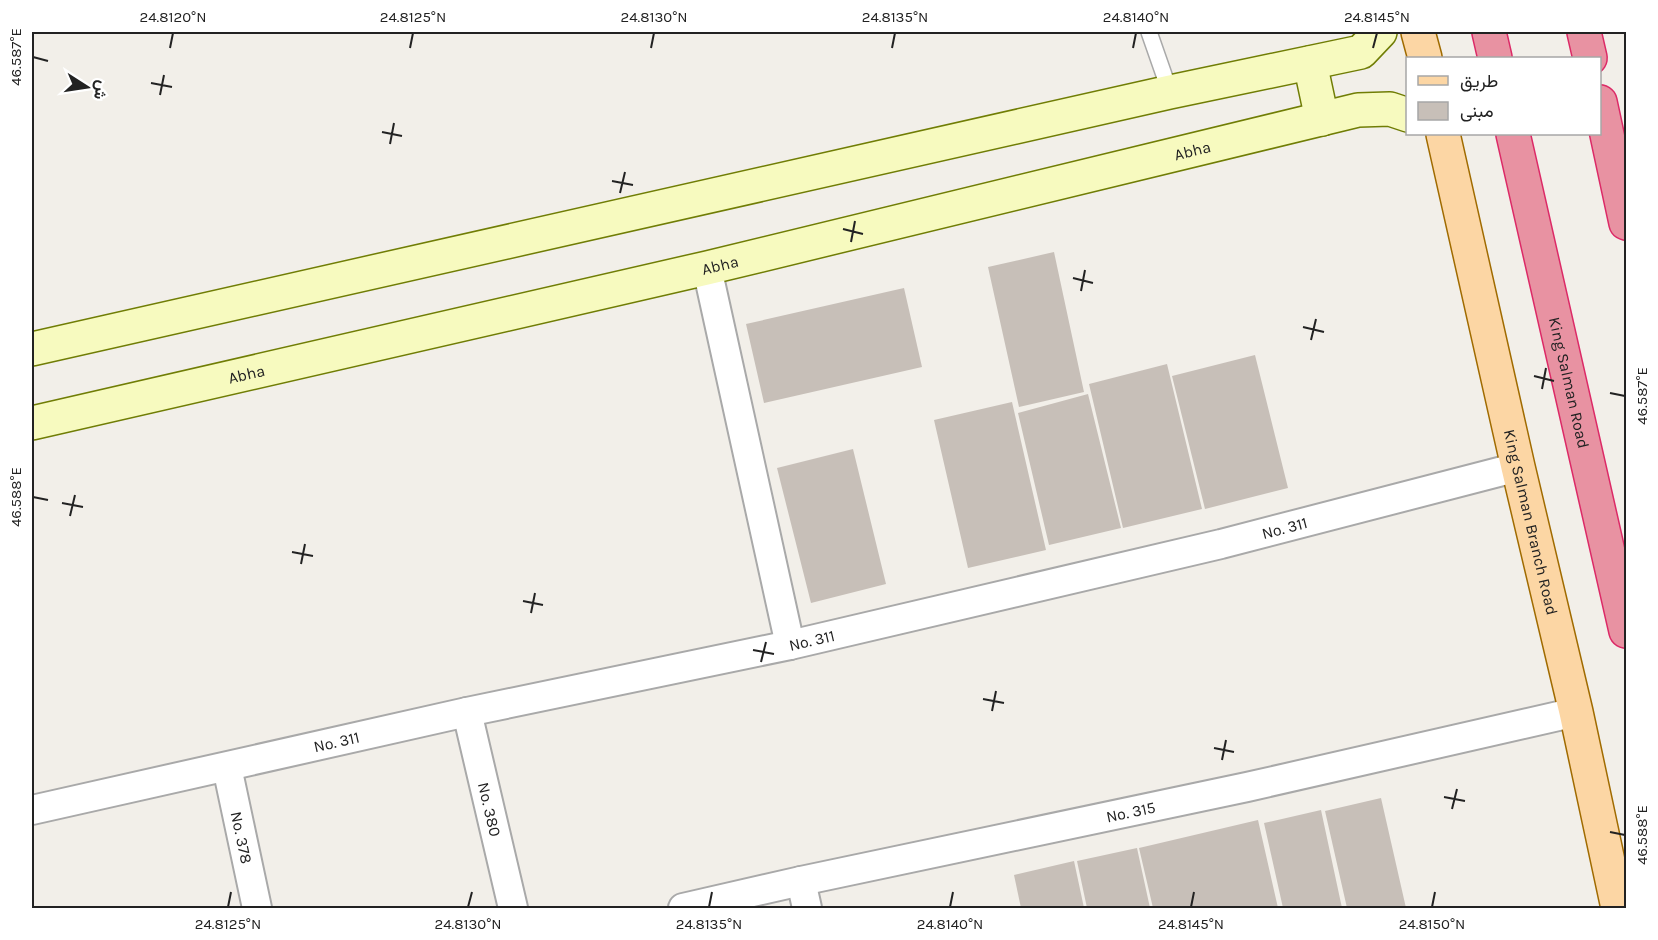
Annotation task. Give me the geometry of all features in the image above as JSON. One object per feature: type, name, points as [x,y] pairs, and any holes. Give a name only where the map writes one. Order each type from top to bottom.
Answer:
[{"type":"highway","points":[[1489,32],[1495,57]]},
{"type":"highway","points":[[1584,32],[1590,57]]},
{"type":"highway","points":[[1601,111],[1626,223]]},
{"type":"highway","name":"King Salman Road","points":[[1512,135],[1626,631]]},
{"type":"main road","points":[[1418,32],[1425,57]]},
{"type":"main road","name":"King Salman Branch Road","points":[[1441,136],[1576,711],[1618,909]]},
{"type":"street","points":[[32,349],[1170,92],[1361,52],[1380,32]]},
{"type":"street","points":[[1310,63],[1322,119]]},
{"type":"street","name":"Abha","points":[[32,423],[707,268],[1358,110],[1390,110],[1406,115]]},
{"type":"street","points":[[707,268],[790,645]]},
{"type":"street","name":"No. 311","points":[[32,810],[468,712],[790,645],[1221,544],[1518,467]]},
{"type":"street","name":"No. 315","points":[[683,909],[801,881],[1247,787],[1576,711]]},
{"type":"street","name":"No. 380","points":[[468,712],[513,909]]},
{"type":"street","name":"No. 378","points":[[227,767],[257,909]]},
{"type":"street","points":[[801,881],[807,909]]},
{"type":"lane","points":[[1149,32],[1170,92]]},
{"type":"building","points":[[1054,252],[1084,392],[1019,407],[988,267]]},
{"type":"building","points":[[904,288],[922,367],[764,403],[746,324]]},
{"type":"building","points":[[1255,355],[1288,488],[1205,509],[1172,376]]},
{"type":"building","points":[[1167,364],[1202,509],[1123,528],[1089,384]]},
{"type":"building","points":[[1088,394],[1121,528],[1049,545],[1018,413]]},
{"type":"building","points":[[1012,402],[1046,550],[968,568],[934,420]]},
{"type":"building","points":[[853,449],[886,584],[811,603],[777,468]]},
{"type":"building","points":[[1381,798],[1406,908],[1347,908],[1325,811]]},
{"type":"building","points":[[1321,810],[1342,908],[1283,908],[1264,823]]},
{"type":"building","points":[[1258,820],[1278,908],[1153,908],[1139,848]]},
{"type":"building","points":[[1137,848],[1150,908],[1087,908],[1077,861]]},
{"type":"building","points":[[1074,861],[1084,908],[1021,908],[1014,875]]}]
